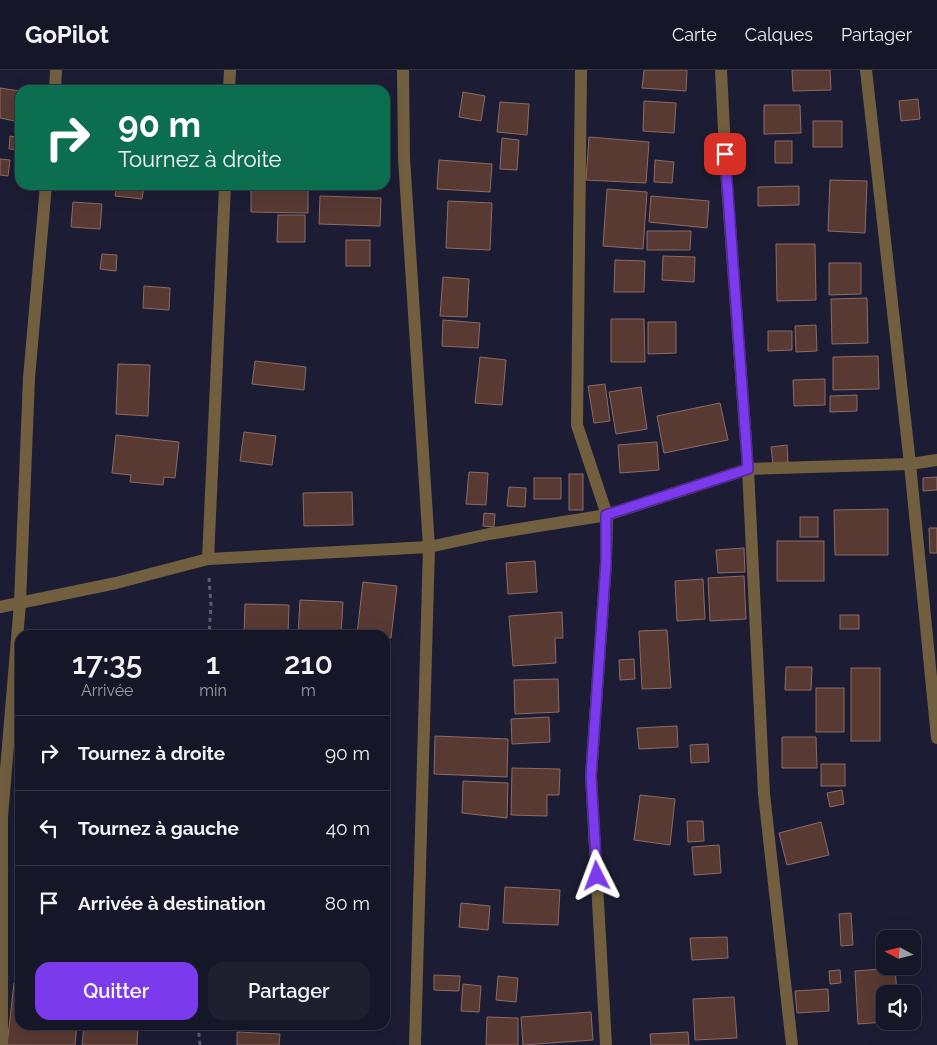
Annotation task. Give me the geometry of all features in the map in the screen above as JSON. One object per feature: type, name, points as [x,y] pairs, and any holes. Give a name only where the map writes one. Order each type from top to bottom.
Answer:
[{"type":"street","points":[[55,85],[56,70]]},
{"type":"street","points":[[229,85],[230,70]]},
{"type":"street","points":[[403,70],[404,158],[429,547],[415,1045]]},
{"type":"street","points":[[581,70],[577,425],[606,515],[606,562],[591,776],[606,1045]]},
{"type":"street","points":[[721,70],[726,171],[748,469],[764,794],[792,1045]]},
{"type":"street","points":[[866,70],[910,464],[937,738]]},
{"type":"street","points":[[18,630],[29,378],[46,190]]},
{"type":"street","points":[[208,560],[225,190]]},
{"type":"street","points":[[0,607],[116,583],[208,560],[429,547],[489,534],[606,515],[748,469],[910,464],[937,460]]},
{"type":"street","points":[[2,1045],[2,817],[15,662]]},
{"type":"path","points":[[208,560],[211,605],[210,630]]},
{"type":"path","points":[[198,1030],[200,1045]]},
{"type":"building","points":[[644,70],[687,70],[686,91],[642,88]]},
{"type":"building","points":[[792,70],[830,70],[831,90],[793,91]]},
{"type":"building","points":[[0,88],[15,90],[15,121],[0,118]]},
{"type":"building","points":[[463,92],[485,96],[481,121],[459,117]]},
{"type":"building","points":[[918,99],[920,119],[901,121],[899,101]]},
{"type":"building","points":[[644,101],[676,103],[674,133],[643,131]]},
{"type":"building","points":[[500,102],[529,104],[527,135],[497,132]]},
{"type":"building","points":[[764,105],[800,105],[801,133],[764,134]]},
{"type":"building","points":[[813,121],[842,121],[842,147],[813,147]]},
{"type":"building","points":[[10,136],[15,137],[15,150],[9,149]]},
{"type":"building","points":[[589,137],[649,142],[646,183],[586,180]]},
{"type":"building","points":[[502,138],[519,140],[517,170],[500,169]]},
{"type":"building","points":[[775,141],[792,141],[792,163],[775,163]]},
{"type":"building","points":[[0,159],[10,160],[8,176],[0,175]]},
{"type":"building","points":[[439,160],[492,164],[490,192],[437,189]]},
{"type":"building","points":[[655,160],[674,162],[672,183],[654,182]]},
{"type":"building","points":[[830,180],[867,181],[865,233],[828,231]]},
{"type":"building","points":[[799,186],[799,205],[758,206],[758,187]]},
{"type":"building","points":[[607,189],[647,192],[643,249],[603,246]]},
{"type":"building","points":[[116,190],[143,190],[142,199],[115,196]]},
{"type":"building","points":[[251,190],[308,190],[308,213],[251,212]]},
{"type":"building","points":[[320,196],[381,198],[380,226],[319,224]]},
{"type":"building","points":[[651,196],[709,201],[707,228],[649,222]]},
{"type":"building","points":[[448,201],[492,203],[490,250],[446,248]]},
{"type":"building","points":[[73,202],[102,204],[100,229],[71,227]]},
{"type":"building","points":[[278,215],[305,215],[305,242],[277,242]]},
{"type":"building","points":[[647,231],[691,231],[690,250],[647,250]]},
{"type":"building","points":[[346,240],[370,240],[370,266],[346,266]]},
{"type":"building","points":[[776,244],[815,244],[816,300],[777,301]]},
{"type":"building","points":[[102,254],[117,255],[116,271],[100,269]]},
{"type":"building","points":[[663,256],[695,257],[694,282],[662,280]]},
{"type":"building","points":[[615,260],[645,261],[644,292],[614,292]]},
{"type":"building","points":[[829,263],[861,263],[861,294],[829,295]]},
{"type":"building","points":[[443,277],[469,279],[467,317],[440,316]]},
{"type":"building","points":[[144,286],[170,288],[169,310],[143,308]]},
{"type":"building","points":[[867,298],[868,343],[832,344],[831,299]]},
{"type":"building","points":[[611,319],[644,319],[645,362],[611,362]]},
{"type":"building","points":[[443,320],[480,323],[478,348],[442,346]]},
{"type":"building","points":[[648,322],[676,322],[676,353],[648,354]]},
{"type":"building","points":[[816,325],[817,351],[796,352],[795,326]]},
{"type":"building","points":[[768,331],[792,331],[792,350],[768,351]]},
{"type":"building","points":[[878,356],[879,389],[833,390],[833,357]]},
{"type":"building","points":[[480,357],[506,360],[502,405],[475,403]]},
{"type":"building","points":[[255,361],[306,367],[304,390],[252,384]]},
{"type":"building","points":[[118,364],[150,365],[148,416],[116,414]]},
{"type":"building","points":[[825,379],[825,405],[794,406],[793,380]]},
{"type":"building","points":[[605,384],[610,421],[594,423],[588,386]]},
{"type":"building","points":[[641,387],[647,429],[616,434],[609,392]]},
{"type":"building","points":[[857,395],[857,411],[830,412],[830,396]]},
{"type":"building","points":[[720,403],[728,440],[664,453],[657,416]]},
{"type":"building","points":[[244,432],[276,436],[272,465],[240,461]]},
{"type":"building","points":[[116,435],[179,442],[175,478],[164,477],[163,485],[130,482],[131,475],[112,473]]},
{"type":"building","points":[[657,442],[659,470],[620,473],[618,445]]},
{"type":"building","points":[[787,445],[788,462],[773,464],[771,447]]},
{"type":"building","points":[[469,472],[488,473],[486,505],[466,504]]},
{"type":"building","points":[[569,474],[583,474],[583,510],[569,510]]},
{"type":"building","points":[[937,477],[937,490],[923,491],[923,478]]},
{"type":"building","points":[[534,478],[561,478],[561,499],[534,499]]},
{"type":"building","points":[[509,487],[526,488],[525,507],[507,506]]},
{"type":"building","points":[[352,492],[353,525],[304,526],[303,493]]},
{"type":"building","points":[[888,509],[888,555],[835,555],[834,510]]},
{"type":"building","points":[[484,513],[495,514],[494,527],[483,526]]},
{"type":"building","points":[[800,517],[818,517],[818,537],[800,537]]},
{"type":"building","points":[[929,528],[937,528],[937,553],[930,553]]},
{"type":"building","points":[[777,541],[824,541],[824,581],[777,581]]},
{"type":"building","points":[[744,548],[745,572],[718,573],[716,550]]},
{"type":"building","points":[[535,561],[537,592],[508,594],[506,563]]},
{"type":"building","points":[[744,576],[746,619],[710,621],[708,578]]},
{"type":"building","points":[[703,579],[705,619],[677,621],[675,581]]},
{"type":"building","points":[[363,582],[397,586],[391,638],[390,630],[357,630]]},
{"type":"building","points":[[300,600],[343,602],[341,630],[298,630]]},
{"type":"building","points":[[245,604],[289,605],[288,630],[244,630]]},
{"type":"building","points":[[562,612],[563,638],[555,638],[556,663],[513,666],[509,616]]},
{"type":"building","points":[[840,615],[859,615],[859,629],[840,629]]},
{"type":"building","points":[[667,630],[671,688],[642,689],[639,631]]},
{"type":"building","points":[[634,659],[635,679],[620,680],[619,660]]},
{"type":"building","points":[[786,667],[812,667],[811,690],[785,690]]},
{"type":"building","points":[[851,668],[880,668],[880,741],[851,741]]},
{"type":"building","points":[[558,679],[559,712],[515,714],[514,680]]},
{"type":"building","points":[[816,688],[844,688],[844,732],[816,732]]},
{"type":"building","points":[[549,717],[550,742],[512,744],[511,719]]},
{"type":"building","points":[[677,726],[678,747],[639,749],[637,728]]},
{"type":"building","points":[[435,736],[508,739],[507,777],[434,774]]},
{"type":"building","points":[[782,737],[816,737],[817,768],[782,768]]},
{"type":"building","points":[[708,744],[709,762],[691,763],[690,745]]},
{"type":"building","points":[[821,764],[845,764],[845,786],[821,786]]},
{"type":"building","points":[[512,768],[560,769],[559,795],[547,795],[547,816],[511,815]]},
{"type":"building","points":[[463,781],[508,783],[507,818],[462,813]]},
{"type":"building","points":[[842,790],[844,804],[830,807],[827,793]]},
{"type":"building","points":[[640,795],[675,799],[670,845],[634,840]]},
{"type":"building","points":[[687,821],[703,821],[704,841],[688,842]]},
{"type":"building","points":[[821,822],[829,855],[787,865],[779,833]]},
{"type":"building","points":[[719,845],[721,873],[694,875],[692,847]]},
{"type":"building","points":[[505,887],[560,890],[558,925],[503,923]]},
{"type":"building","points":[[461,903],[490,906],[488,930],[459,927]]},
{"type":"building","points":[[851,913],[853,945],[841,946],[839,914]]},
{"type":"building","points":[[727,937],[728,958],[692,960],[690,938]]},
{"type":"building","points":[[876,969],[876,975],[896,975],[896,985],[876,985],[876,1023],[858,1024],[855,971]]},
{"type":"building","points":[[840,970],[841,983],[830,984],[829,971]]},
{"type":"building","points":[[434,975],[460,976],[459,991],[434,990]]},
{"type":"building","points":[[498,976],[518,978],[516,1002],[496,1000]]},
{"type":"building","points":[[14,983],[15,1030],[76,1030],[75,1045],[7,1045]]},
{"type":"building","points":[[463,984],[481,986],[479,1012],[461,1011]]},
{"type":"building","points":[[828,989],[829,1011],[797,1013],[795,991]]},
{"type":"building","points":[[734,997],[737,1038],[695,1040],[693,999]]},
{"type":"building","points":[[591,1012],[593,1040],[523,1045],[521,1017]]},
{"type":"building","points":[[487,1017],[518,1018],[518,1045],[486,1045]]},
{"type":"building","points":[[84,1030],[138,1030],[137,1045],[82,1045]]},
{"type":"building","points":[[237,1032],[280,1034],[279,1045],[237,1045]]},
{"type":"building","points":[[688,1032],[689,1045],[651,1045],[650,1034]]},
{"type":"route","points":[[597,876],[591,776],[606,562],[606,515],[748,469],[725,154]]}]
